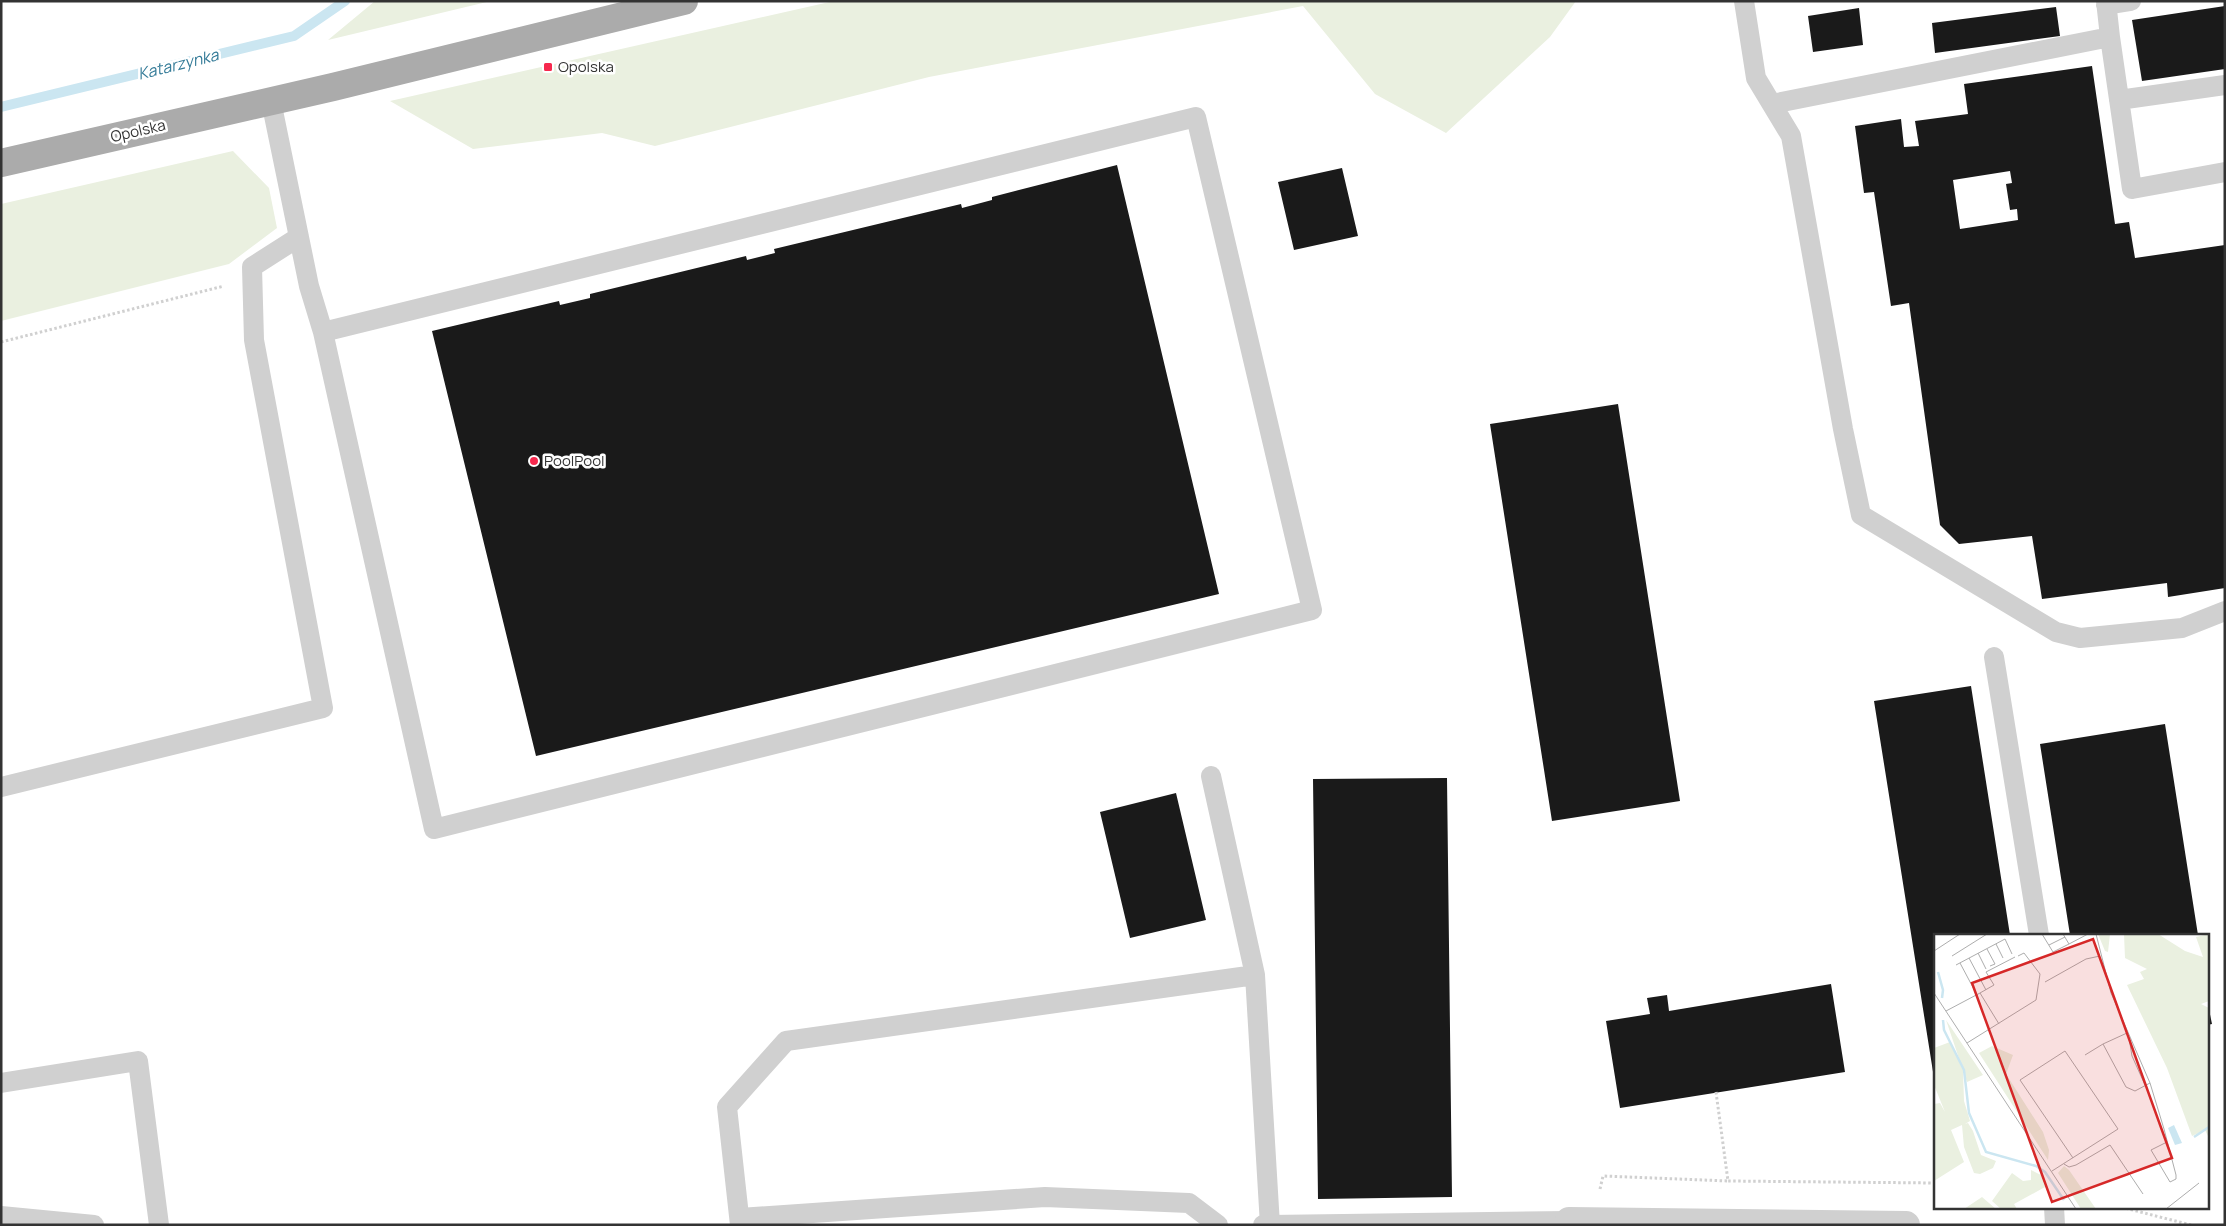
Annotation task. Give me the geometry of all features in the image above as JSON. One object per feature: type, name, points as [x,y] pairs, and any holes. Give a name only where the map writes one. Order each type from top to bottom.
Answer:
[{"type":"main road","name":"Opolska","points":[[1,163],[684,1]]},
{"type":"street","points":[[1582,1221],[1906,1225]]},
{"type":"lane","points":[[1744,1],[1756,78],[1791,136],[1840,410],[1861,515],[2056,632],[2080,638],[2182,628],[2225,611]]},
{"type":"lane","points":[[2131,1],[2106,3],[2132,189],[2225,172]]},
{"type":"lane","points":[[1772,104],[2110,37]]},
{"type":"lane","points":[[2119,100],[2225,85]]},
{"type":"lane","points":[[271,100],[298,237],[309,286],[323,332],[434,829],[1312,610],[1196,117],[323,332]]},
{"type":"lane","points":[[1,787],[323,708],[254,340],[252,267],[298,237]]},
{"type":"lane","points":[[1994,657],[2039,934]]},
{"type":"lane","points":[[1211,776],[1255,975],[1270,1225]]},
{"type":"lane","points":[[1218,1225],[1189,1203],[1045,1197],[740,1222],[726,1107],[786,1041],[1255,975]]},
{"type":"lane","points":[[1,1083],[138,1061],[159,1225]]},
{"type":"lane","points":[[2054,1208],[2054,1225]]},
{"type":"lane","points":[[1,1216],[94,1225]]},
{"type":"lane","points":[[1263,1225],[1582,1221]]},
{"type":"path","points":[[1,342],[252,279]]},
{"type":"path","points":[[1716,1092],[1728,1181]]},
{"type":"path","points":[[1582,1221],[1603,1176],[1728,1181],[1934,1183]]},
{"type":"path","points":[[2125,1208],[2191,1225]]},
{"type":"green space","points":[[375,1],[491,1],[328,40]]},
{"type":"green space","points":[[834,1],[1576,1],[1550,37],[1446,133],[1375,94],[1303,6],[929,77],[655,146],[602,133],[473,149],[390,101]]},
{"type":"green space","points":[[233,151],[269,188],[277,228],[229,264],[1,321],[1,204]]},
{"type":"building","points":[[2225,6],[2225,69],[2142,81],[2132,20]]},
{"type":"building","points":[[2056,7],[2060,36],[1935,53],[1932,23]]},
{"type":"building","points":[[1859,8],[1863,45],[1813,52],[1808,16]]},
{"type":"building","points":[[2092,66],[2115,224],[2129,222],[2135,258],[2225,245],[2225,588],[2168,597],[2167,583],[2042,599],[2032,536],[1959,544],[1940,525],[1909,303],[1891,306],[1874,192],[1864,193],[1855,126],[1901,119],[1904,147],[1919,146],[1915,121],[1968,114],[1964,84]],"holes":[[[2010,171],[2012,183],[2006,184],[2010,210],[2017,209],[2018,220],[1960,229],[1953,180]]]},
{"type":"building","points":[[1117,165],[1219,594],[536,756],[432,331],[559,301],[560,305],[590,298],[590,294],[746,256],[747,260],[775,253],[774,249],[961,204],[962,208],[992,200],[992,197]]},
{"type":"building","points":[[1342,168],[1358,236],[1294,250],[1278,182]]},
{"type":"building","points":[[1618,404],[1680,801],[1552,821],[1490,424]]},
{"type":"building","points":[[1971,686],[2010,934],[1934,934],[1934,1078],[1874,701]]},
{"type":"building","points":[[2165,724],[2198,934],[2070,934],[2040,744]]},
{"type":"building","points":[[1447,778],[1452,1197],[1318,1199],[1313,779]]},
{"type":"building","points":[[1176,793],[1206,920],[1130,938],[1100,812]]},
{"type":"building","points":[[1831,984],[1845,1072],[1620,1108],[1606,1021],[1650,1014],[1647,998],[1667,995],[1669,1011]]},
{"type":"building","points":[[2208,1005],[2212,1024],[2208,1025]]},
{"type":"waterway","name":"Katarzynka","points":[[1,107],[294,36],[345,1]]},
{"type":"place","name":"Opolska","points":[[548,67]]},
{"type":"place","name":"PoolPool","points":[[534,461]]}]
